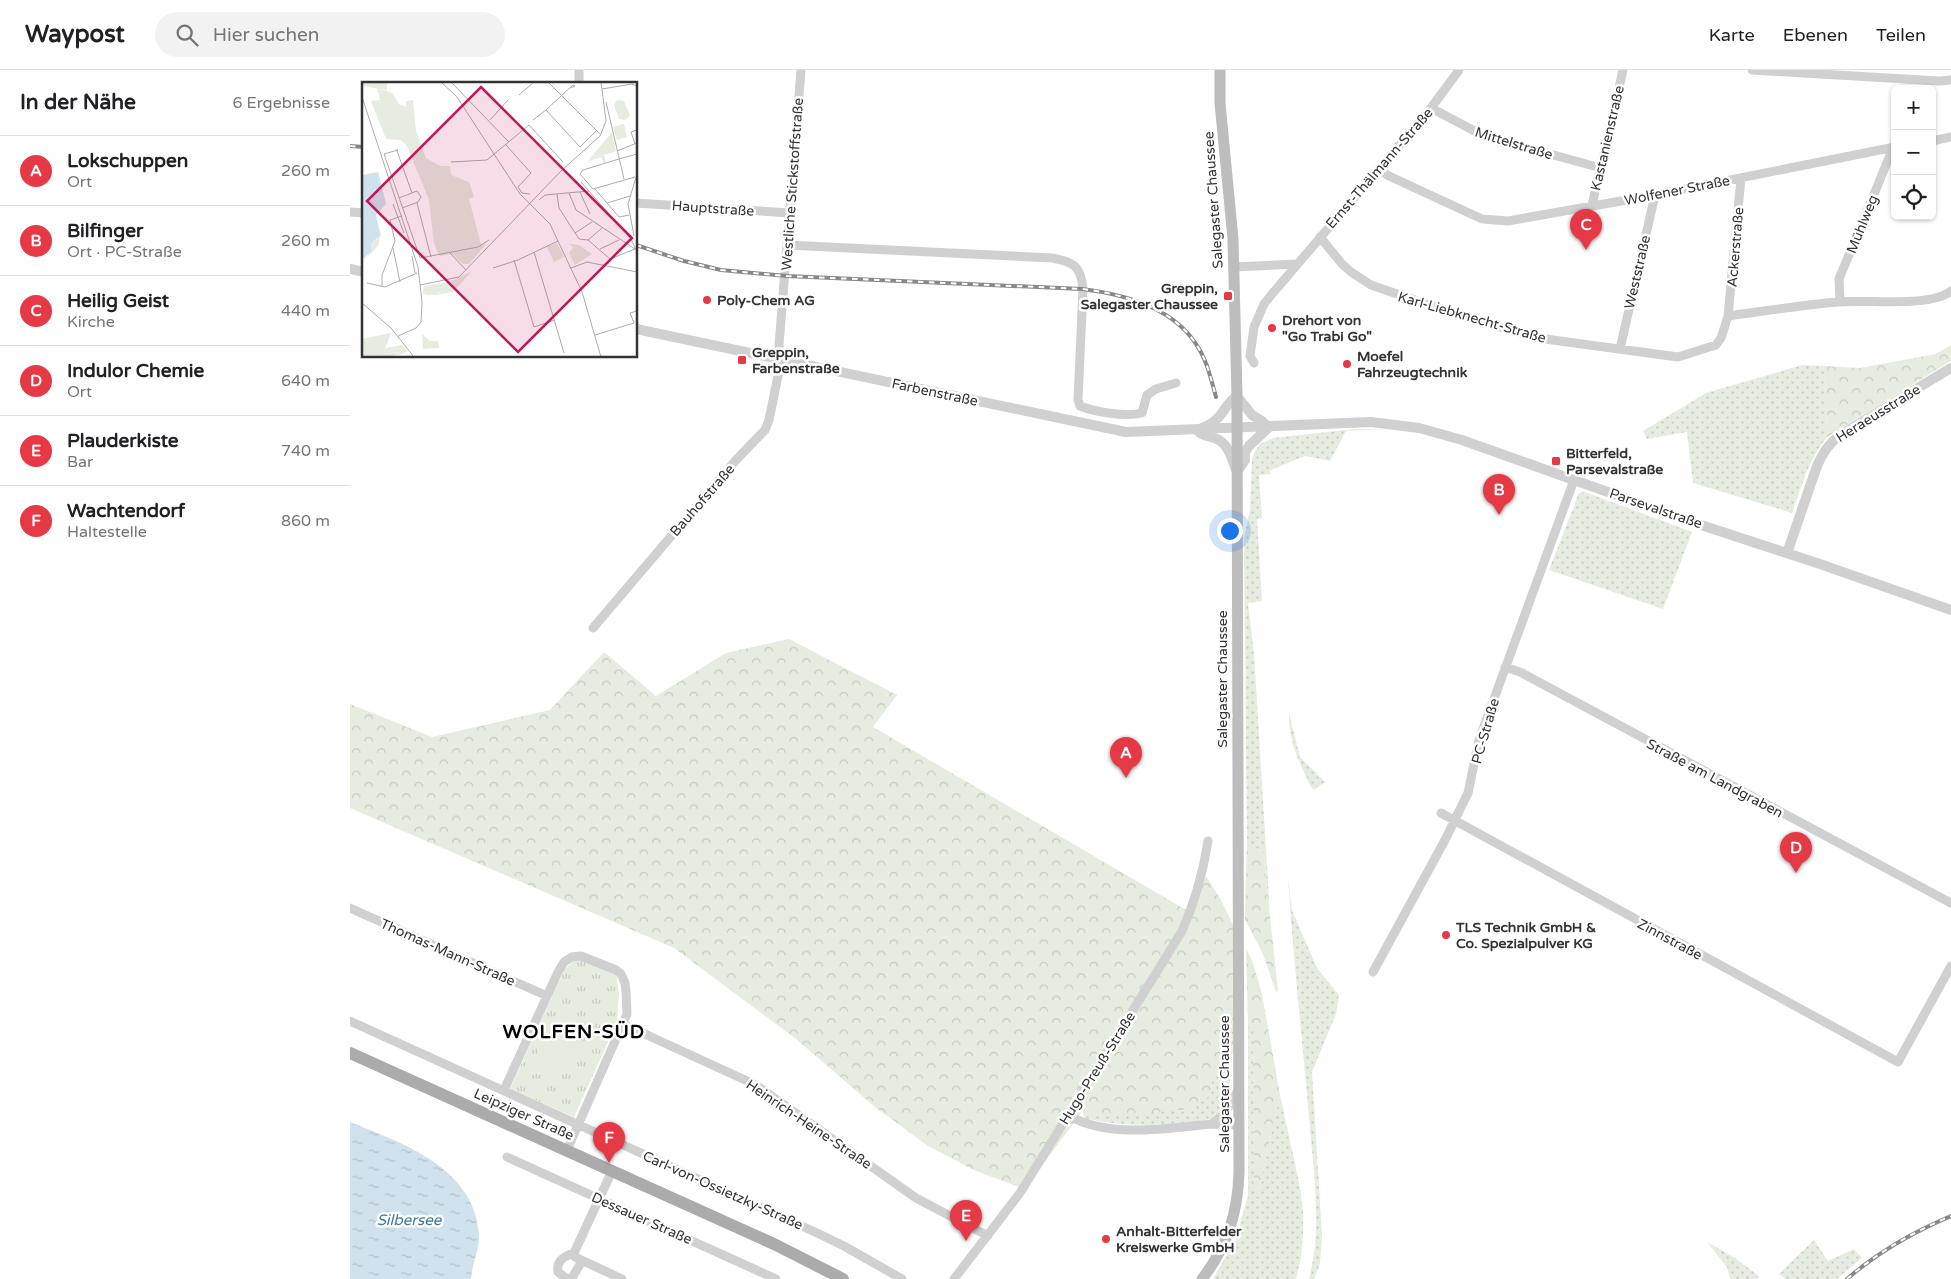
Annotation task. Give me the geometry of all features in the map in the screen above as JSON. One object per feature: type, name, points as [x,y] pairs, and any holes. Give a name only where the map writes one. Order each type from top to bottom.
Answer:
[{"type":"main road","name":"Salegaster Chaussee","points":[[1202,1279],[1223,1246],[1234,1217],[1239,1186],[1237,396],[1233,227],[1220,103],[1220,70]]},
{"type":"main road","name":"Leipziger Straße","points":[[350,1053],[740,1228],[843,1279]]},
{"type":"street","name":"Westliche Stickstoffstraße","points":[[781,359],[779,345],[801,70]]},
{"type":"street","name":"Ernst-Thälmann-Straße","points":[[1254,363],[1250,356],[1251,341],[1258,316],[1272,294],[1432,108],[1459,70]]},
{"type":"street","name":"Kastanienstraße","points":[[1592,205],[1623,70]]},
{"type":"street","points":[[1752,70],[1939,82],[1950,76]]},
{"type":"street","name":"Mittelstraße","points":[[1432,108],[1484,136],[1601,168]]},
{"type":"street","points":[[1936,140],[1951,137]]},
{"type":"street","name":"Wolfener Straße","points":[[1378,170],[1482,219],[1508,221],[1655,195],[1891,149]]},
{"type":"street","name":"Mühlweg","points":[[1840,301],[1839,279],[1891,155]]},
{"type":"street","name":"Ackerstraße","points":[[1728,316],[1741,178]]},
{"type":"street","name":"Weststraße","points":[[1620,349],[1655,195]]},
{"type":"street","name":"Hauptstraße","points":[[638,203],[790,213]]},
{"type":"street","name":"Karl-Liebknecht-Straße","points":[[1320,237],[1351,272],[1379,289],[1458,315],[1538,338],[1678,357],[1716,345],[1721,338],[1728,316]]},
{"type":"street","points":[[787,245],[1052,258],[1070,261],[1078,270],[1082,279],[1083,289],[1078,400],[1080,406],[1088,409],[1133,415],[1142,413],[1147,395],[1156,389],[1176,383]]},
{"type":"street","points":[[1234,267],[1296,264]]},
{"type":"street","points":[[1728,316],[1840,301],[1915,301],[1945,296],[1951,291]]},
{"type":"street","name":"Farbenstraße","points":[[638,328],[1126,432],[1237,429]]},
{"type":"street","name":"Bauhofstraße","points":[[593,628],[736,460],[765,430],[772,408],[781,359]]},
{"type":"street","name":"Heraeusstraße","points":[[1787,553],[1817,466],[1823,453],[1831,443],[1840,435],[1951,368]]},
{"type":"street","points":[[1237,396],[1252,415],[1262,421],[1268,428],[1249,446],[1245,452],[1245,460],[1237,472],[1225,446],[1218,440],[1203,436],[1198,430],[1215,422],[1227,408],[1230,401],[1237,396]]},
{"type":"street","name":"Parsevalstraße","points":[[1237,429],[1371,422],[1419,428],[1448,435],[1951,610]]},
{"type":"street","name":"PC-Straße","points":[[1372,972],[1456,821],[1468,793],[1479,740],[1574,480]]},
{"type":"street","name":"Straße am Landgraben","points":[[1506,667],[1520,672],[1951,903]]},
{"type":"street","name":"Zinnstraße","points":[[1442,813],[1898,1062],[1951,966]]},
{"type":"street","name":"Hugo-Preuß-Straße","points":[[954,1279],[1020,1193],[1182,931],[1194,904],[1202,877],[1208,841]]},
{"type":"street","name":"Thomas-Mann-Straße","points":[[350,908],[547,996]]},
{"type":"street","points":[[504,1090],[564,962],[572,957],[581,956],[593,959],[621,974],[625,982],[627,1014],[567,1150]]},
{"type":"street","name":"Carl-von-Ossietzky-Straße","points":[[350,1021],[830,1239],[902,1279]]},
{"type":"street","name":"Heinrich-Heine-Straße","points":[[623,1024],[756,1085],[916,1198],[988,1236]]},
{"type":"street","points":[[1210,1124],[1225,1114],[1238,1089]]},
{"type":"street","points":[[1069,1116],[1091,1125],[1123,1130],[1149,1130],[1210,1124],[1239,1125]]},
{"type":"street","name":"Dessauer Straße","points":[[507,1157],[776,1279]]},
{"type":"street","points":[[612,1171],[574,1253],[575,1258],[622,1279]]},
{"type":"street","points":[[574,1253],[560,1261],[558,1272],[567,1279],[572,1278],[582,1261]]},
{"type":"green space","points":[[1951,345],[1951,361],[1827,437],[1825,366],[1859,368],[1936,354]]},
{"type":"green space","points":[[1802,365],[1825,366],[1827,437],[1810,464],[1792,513],[1693,483],[1687,432],[1647,439],[1643,431],[1706,393]]},
{"type":"green space","points":[[1355,429],[1387,429],[1346,431],[1330,461],[1305,456],[1269,471],[1272,474],[1259,475],[1262,518],[1257,519],[1262,601],[1248,603],[1254,654],[1270,915],[1263,851],[1255,848],[1247,839],[1244,539],[1250,510],[1252,459],[1260,444],[1273,438]]},
{"type":"green space","points":[[1585,492],[1692,532],[1663,609],[1549,570],[1579,493]]},
{"type":"green space","points":[[789,639],[897,695],[873,727],[1186,910],[1192,911],[1206,876],[1220,898],[1233,925],[1234,1030],[1222,1033],[1222,1073],[1212,1076],[1211,1095],[1191,1109],[1103,1117],[1083,1110],[1025,1189],[976,1171],[928,1146],[875,1107],[796,1039],[674,948],[350,808],[350,704],[432,737],[550,710],[604,652],[656,696],[726,653]]},
{"type":"green space","points":[[1289,713],[1300,757],[1325,782],[1313,790],[1299,762],[1293,743],[1290,733]]},
{"type":"green space","points":[[1247,839],[1255,848],[1263,851],[1278,991],[1276,992],[1263,954],[1245,920]]},
{"type":"green space","points":[[1288,877],[1292,910],[1300,929],[1317,968],[1339,995],[1336,1014],[1312,1072],[1322,1236],[1320,1263],[1314,1279],[1309,1279],[1315,1239],[1316,1198]]},
{"type":"green space","points":[[1246,949],[1252,960],[1262,994],[1280,1095],[1259,1189],[1254,1188],[1253,1028],[1248,1021]]},
{"type":"green space","points":[[574,961],[586,961],[616,974],[619,994],[617,1022],[574,1117],[510,1089],[564,970]]},
{"type":"green space","points":[[553,1020],[580,1033],[561,1073],[534,1060]]},
{"type":"green space","points":[[1248,1021],[1253,1028],[1254,1188],[1259,1189],[1280,1095],[1300,1187],[1303,1211],[1301,1258],[1296,1279],[1213,1279],[1235,1241],[1248,1196]]},
{"type":"green space","points":[[1234,1030],[1229,1098],[1221,1113],[1216,1116],[1199,1121],[1144,1125],[1109,1123],[1084,1118],[1083,1110],[1103,1117],[1211,1095],[1212,1076],[1222,1072],[1222,1033]]},
{"type":"green space","points":[[1814,1240],[1828,1261],[1854,1249],[1862,1258],[1837,1279],[1785,1279],[1779,1274]]},
{"type":"green space","points":[[1707,1242],[1735,1258],[1759,1276],[1756,1279],[1730,1279],[1727,1267]]},
{"type":"water","name":"Silbersee","points":[[350,1122],[391,1139],[432,1161],[450,1175],[464,1191],[474,1211],[479,1234],[471,1279],[350,1279]]},
{"type":"railway","points":[[350,146],[362,147]]},
{"type":"railway","points":[[638,246],[684,261],[721,270],[787,276],[1082,289],[1114,294],[1145,304],[1174,320],[1186,331],[1203,356],[1216,397]]},
{"type":"railway","points":[[1847,1279],[1896,1243],[1951,1216]]},
{"type":"place","name":"Heilig Geist","points":[[1586,250]]},
{"type":"place","name":"Greppin, Salegaster Chaussee","points":[[1228,296]]},
{"type":"place","name":"Poly-Chem AG","points":[[707,300]]},
{"type":"place","name":"Drehort von \"Go Trabi Go\"","points":[[1272,328]]},
{"type":"place","name":"Greppin, Farbenstraße","points":[[742,360]]},
{"type":"place","name":"Moefel Fahrzeugtechnik","points":[[1347,364]]},
{"type":"place","name":"Bitterfeld, Parsevalstraße","points":[[1556,461]]},
{"type":"place","name":"Bilfinger","points":[[1499,515]]},
{"type":"place","name":"Lokschuppen","points":[[1126,778]]},
{"type":"place","name":"Indulor Chemie","points":[[1796,873]]},
{"type":"place","name":"TLS Technik GmbH & Co. Spezialpulver KG","points":[[1446,935]]},
{"type":"place","name":"Wachtendorf","points":[[609,1163]]},
{"type":"place","name":"Anhalt-Bitterfelder Kreiswerke GmbH","points":[[1106,1239]]},
{"type":"place","name":"Plauderkiste","points":[[966,1241]]},
{"type":"district","name":"WOLFEN-SÜD","points":[[574,1031]]}]
